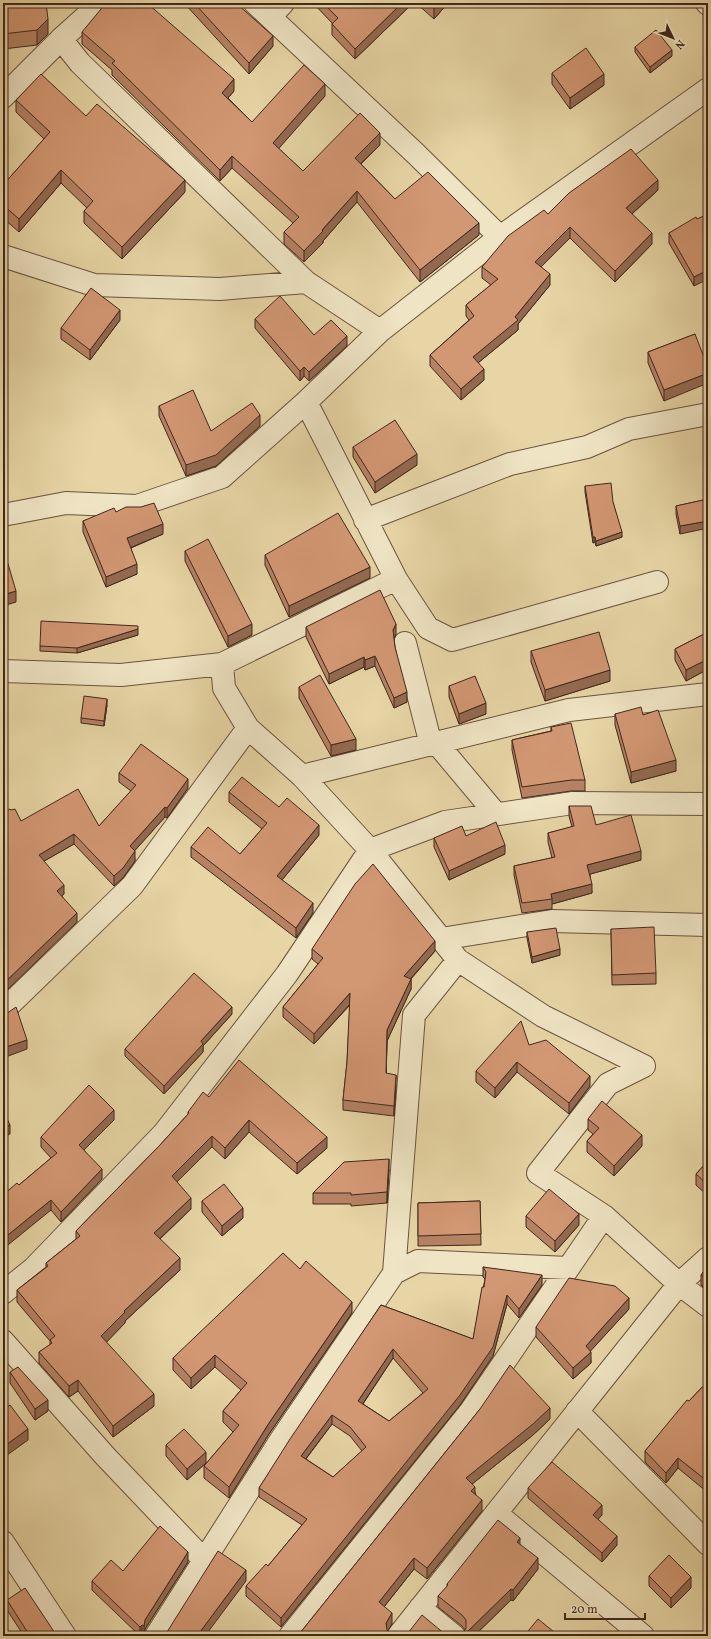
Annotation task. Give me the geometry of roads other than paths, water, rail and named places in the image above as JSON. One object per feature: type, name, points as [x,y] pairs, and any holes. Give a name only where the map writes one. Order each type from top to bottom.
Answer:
[{"type":"street","points":[[3,97],[101,3]]},
{"type":"street","points":[[269,8],[500,237]]},
{"type":"street","points":[[62,39],[80,63],[306,282],[380,331]]},
{"type":"street","points":[[3,515],[66,503],[137,506],[222,477],[306,402],[380,331],[500,237],[708,89]]},
{"type":"street","points":[[3,256],[94,284],[220,289],[306,282]]},
{"type":"street","points":[[306,402],[396,579],[428,628],[452,640],[656,582]]},
{"type":"street","points":[[365,520],[510,464],[587,447],[629,429],[708,414]]},
{"type":"street","points":[[3,671],[121,675],[222,664],[396,579]]},
{"type":"street","points":[[405,643],[429,737],[436,743],[496,814]]},
{"type":"street","points":[[222,664],[224,688],[248,728],[302,776],[370,850],[458,960],[543,1016],[644,1066],[608,1084],[538,1173],[604,1216],[680,1284],[708,1306]]},
{"type":"street","points":[[302,776],[569,710],[708,694]]},
{"type":"street","points":[[3,1011],[132,886],[248,728]]},
{"type":"street","points":[[3,1293],[34,1268],[164,1133],[287,974],[370,850],[445,822],[573,803],[708,804]]},
{"type":"street","points":[[441,939],[552,921],[708,925]]},
{"type":"street","points":[[394,1273],[414,1015],[458,960]]},
{"type":"street","points":[[290,1636],[470,1412],[604,1216]]},
{"type":"street","points":[[398,1636],[680,1284],[708,1258]]},
{"type":"street","points":[[156,1636],[280,1441],[394,1273],[418,1261],[568,1268]]},
{"type":"street","points":[[3,1341],[106,1457],[204,1560]]},
{"type":"street","points":[[577,1412],[708,1544]]},
{"type":"street","points":[[496,1513],[643,1636]]},
{"type":"street","points":[[3,1542],[65,1636]]},
{"type":"street","points":[[420,1608],[454,1636]]}]
